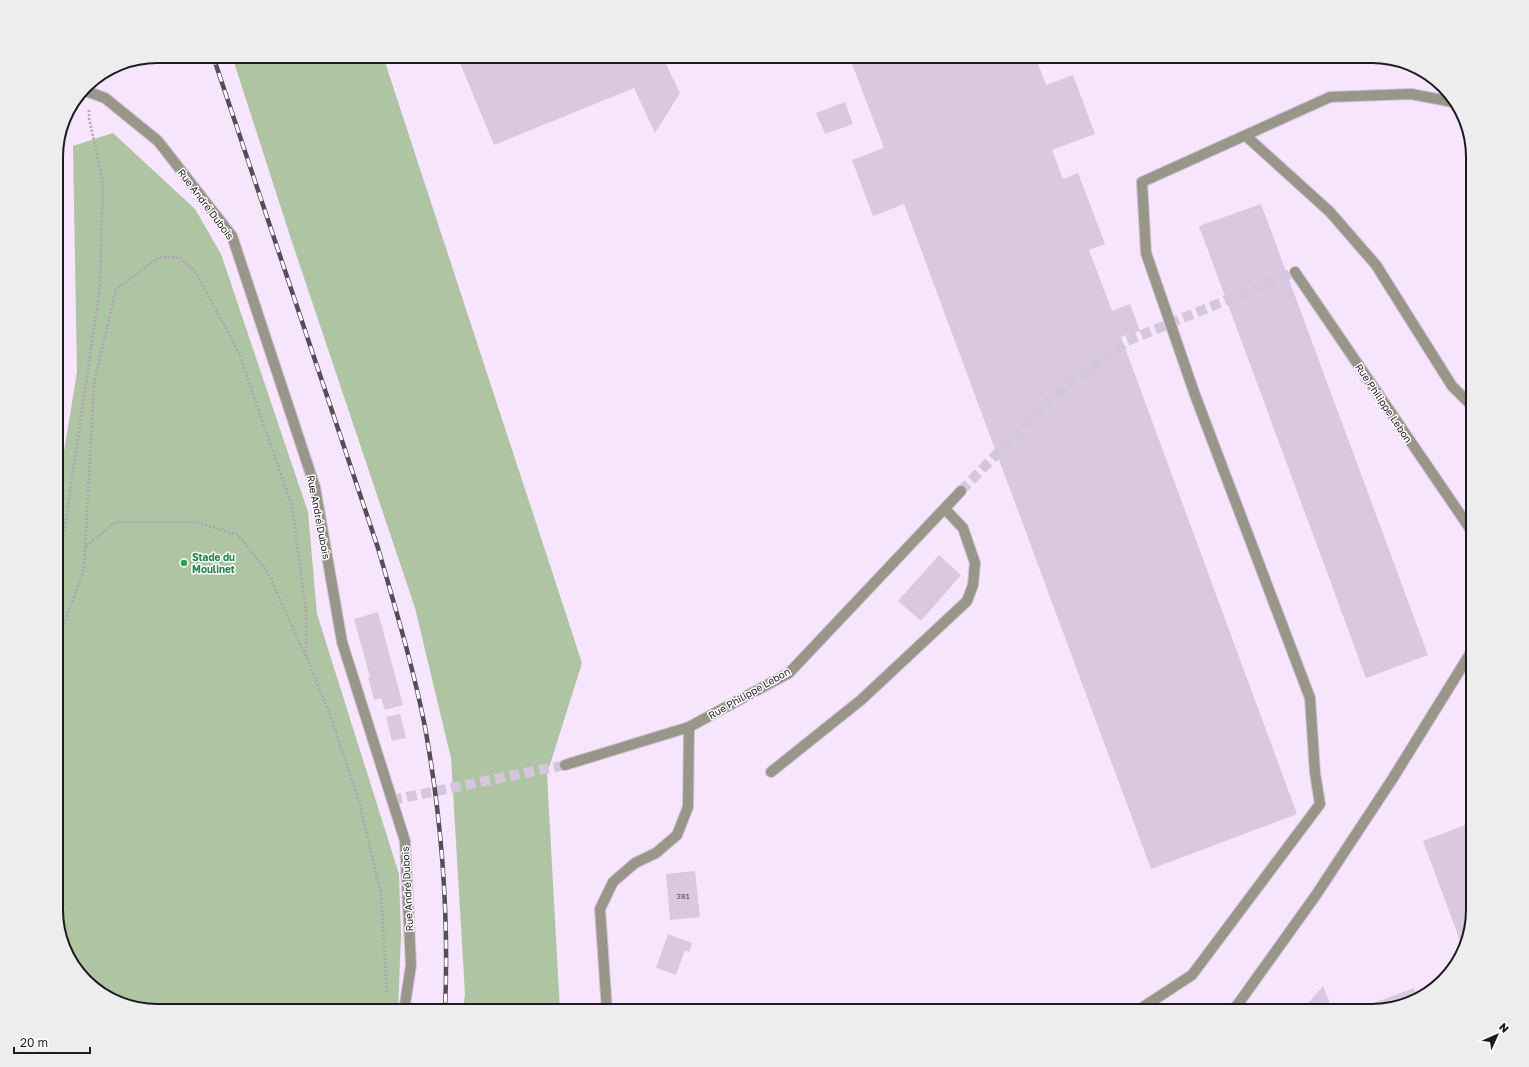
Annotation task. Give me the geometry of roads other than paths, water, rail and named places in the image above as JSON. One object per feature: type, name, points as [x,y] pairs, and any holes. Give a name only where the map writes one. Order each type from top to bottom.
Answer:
[{"type":"street","name":"Rue André Dubois","points":[[89,92],[105,98],[158,141],[232,236],[315,486],[342,642],[405,842],[411,964],[405,1004]]},
{"type":"street","points":[[1148,1004],[1192,975],[1320,804],[1315,773],[1310,698],[1195,395],[1146,253],[1142,182],[1330,97],[1411,94],[1447,101]]},
{"type":"street","points":[[1246,136],[1330,212],[1376,265],[1452,386],[1466,400]]},
{"type":"street","name":"Rue Philippe Lebon","points":[[1295,272],[1466,523]]},
{"type":"street","name":"Rue Philippe Lebon","points":[[565,766],[689,727],[789,673],[961,491]]},
{"type":"street","points":[[771,772],[861,700],[967,600],[973,585],[975,563],[963,528],[945,508]]},
{"type":"street","points":[[1238,1004],[1316,895],[1393,778],[1466,660]]},
{"type":"street","points":[[607,1004],[600,909],[614,882],[635,863],[656,853],[677,835],[688,807],[689,727]]},
{"type":"tunnel","points":[[961,491],[1050,399],[1127,341],[1295,272]]},
{"type":"tunnel","points":[[392,800],[565,765]]},
{"type":"railway","points":[[215,63],[378,548],[415,682],[431,762],[440,833],[445,904],[445,1004]]},
{"type":"place","name":"Stade du Moulinet","points":[[184,563]]}]
